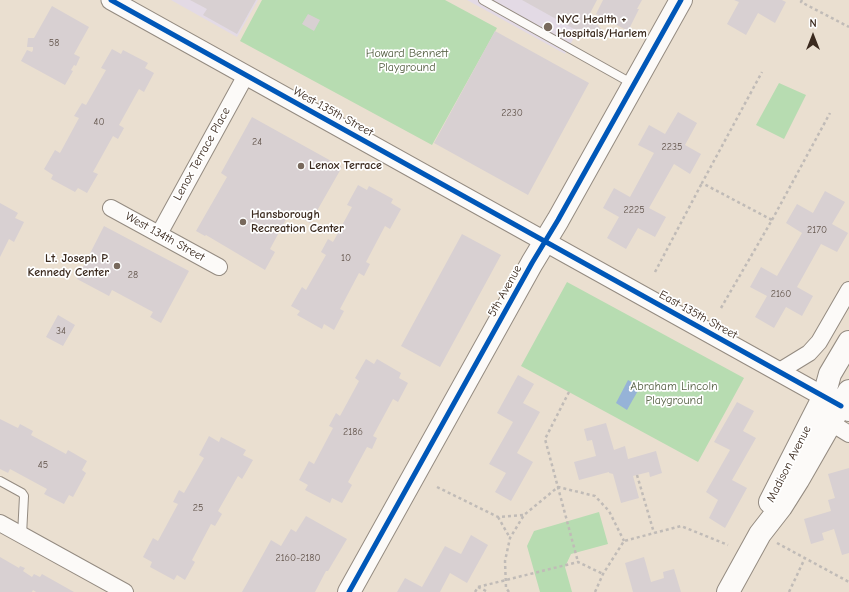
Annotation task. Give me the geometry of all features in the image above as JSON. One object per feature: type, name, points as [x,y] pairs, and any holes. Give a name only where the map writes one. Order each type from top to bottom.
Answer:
[{"type":"main road","name":"5th Avenue","points":[[349,592],[681,0]]},
{"type":"main road","name":"Madison Avenue","points":[[728,592],[769,539],[770,500],[840,410],[830,374],[849,342]]},
{"type":"street","name":"West 135th Street","points":[[111,0],[545,241]]},
{"type":"street","name":"Lenox Terrace Place","points":[[159,234],[246,75]]},
{"type":"street","name":"West 134th Street","points":[[111,208],[219,267]]},
{"type":"street","name":"East 135th Street","points":[[545,241],[778,372],[840,410]]},
{"type":"street","points":[[778,372],[809,353],[819,342],[849,290]]},
{"type":"street","points":[[0,523],[125,592]]},
{"type":"lane","points":[[483,0],[634,84]]},
{"type":"lane","points":[[0,481],[22,493],[24,496],[22,535]]},
{"type":"path","points":[[802,0],[801,2],[849,27]]},
{"type":"path","points":[[655,272],[762,72]]},
{"type":"path","points":[[720,308],[772,220],[830,113]]},
{"type":"path","points":[[702,183],[772,220]]},
{"type":"path","points":[[569,392],[545,439],[578,562]]},
{"type":"path","points":[[638,475],[654,533]]},
{"type":"path","points":[[437,487],[498,517],[524,515]]},
{"type":"path","points":[[509,592],[506,588],[505,561],[510,538],[524,515],[558,487]]},
{"type":"path","points":[[558,487],[595,496],[609,511],[624,541]]},
{"type":"path","points":[[498,517],[510,538]]},
{"type":"path","points":[[595,592],[603,574],[624,541],[681,526],[728,545]]},
{"type":"path","points":[[769,539],[849,582]]},
{"type":"path","points":[[789,592],[805,558]]},
{"type":"path","points":[[475,592],[478,587],[578,562],[603,574]]},
{"type":"path","points":[[478,587],[488,592]]},
{"type":"shaded area","points":[[171,0],[258,0],[237,37]]},
{"type":"shaded area","name":"NYC Health + Hospitals/Harlem","points":[[467,0],[595,0],[565,54]]},
{"type":"green space","name":"Howard Bennett Playground","points":[[262,0],[445,0],[497,28],[432,145],[240,41]]},
{"type":"green space","points":[[779,83],[806,95],[784,139],[756,125]]},
{"type":"green space","name":"Abraham Lincoln Playground","points":[[567,282],[744,378],[698,462],[521,366]]},
{"type":"green space","points":[[599,512],[608,544],[571,554],[565,567],[572,592],[540,592],[527,546],[534,531]]},
{"type":"water","points":[[628,380],[640,387],[627,410],[616,403]]},
{"type":"building","points":[[190,0],[256,0],[237,34],[203,15],[207,9]]},
{"type":"building","points":[[522,0],[597,0],[587,19],[603,30],[598,40],[592,39]]},
{"type":"building","points":[[603,0],[642,0],[628,31],[596,14]]},
{"type":"building","points":[[734,0],[782,0],[786,2],[775,23],[758,13],[746,35],[727,24],[739,2]]},
{"type":"building","points":[[52,6],[89,27],[74,54],[80,57],[76,66],[74,65],[71,70],[73,71],[65,85],[21,61],[27,50],[32,52],[33,50],[33,47],[27,47],[28,38],[34,38]]},
{"type":"building","points":[[308,14],[320,20],[314,31],[302,24]]},
{"type":"building","points":[[495,31],[589,83],[528,195],[434,143]]},
{"type":"building","points":[[112,49],[121,54],[123,50],[148,63],[145,68],[154,73],[144,92],[139,89],[119,125],[124,128],[118,139],[113,136],[93,172],[98,174],[87,193],[78,188],[75,192],[51,179],[53,175],[44,169],[55,150],[60,153],[79,118],[74,116],[82,103],[86,105],[106,70],[101,68]]},
{"type":"building","points":[[678,112],[697,123],[685,145],[701,154],[690,174],[674,164],[649,208],[666,217],[655,237],[638,228],[626,249],[607,238],[619,217],[603,208],[614,188],[630,197],[654,153],[638,145],[649,125],[665,134]]},
{"type":"building","points":[[252,117],[342,167],[310,223],[290,212],[270,249],[275,252],[265,270],[206,235],[205,236],[196,231],[227,177],[221,173]]},
{"type":"building","points":[[358,185],[367,190],[369,186],[393,199],[391,203],[401,209],[390,229],[385,226],[366,262],[370,264],[364,276],[359,273],[340,309],[344,311],[334,330],[324,324],[322,329],[297,315],[300,311],[291,306],[302,287],[306,290],[326,255],[321,252],[328,239],[333,242],[352,207],[347,205]]},
{"type":"building","points":[[825,191],[845,202],[832,224],[848,233],[837,252],[821,244],[797,287],[813,296],[802,316],[786,307],[774,328],[755,317],[767,296],[750,287],[761,267],[777,276],[802,233],[786,223],[797,204],[813,213]]},
{"type":"building","points":[[0,203],[18,213],[15,218],[24,222],[14,242],[9,239],[0,257]]},
{"type":"building","points":[[104,226],[189,271],[161,323],[150,317],[153,312],[112,290],[109,296],[77,279]]},
{"type":"building","points":[[462,234],[501,255],[440,367],[401,346]]},
{"type":"building","points":[[58,315],[75,325],[63,346],[46,337]]},
{"type":"building","points":[[366,359],[374,364],[377,359],[401,373],[399,378],[408,383],[398,402],[393,399],[373,436],[377,438],[372,449],[367,447],[348,482],[352,485],[342,503],[332,498],[330,503],[305,490],[308,485],[299,480],[309,461],[314,464],[333,428],[329,426],[336,413],[340,416],[359,381],[355,378]]},
{"type":"building","points":[[518,375],[534,384],[523,403],[540,412],[517,453],[533,462],[511,501],[495,492],[506,473],[489,464],[513,422],[497,413]]},
{"type":"building","points":[[737,402],[754,411],[743,431],[756,438],[732,480],[747,488],[725,528],[709,518],[718,500],[706,492],[730,450],[714,442]]},
{"type":"building","points":[[0,419],[18,428],[20,424],[33,431],[31,435],[66,454],[68,450],[87,461],[82,470],[86,473],[73,497],[69,495],[64,504],[44,494],[47,489],[10,469],[8,473],[0,469]]},
{"type":"building","points":[[606,423],[614,450],[625,446],[628,459],[656,451],[662,473],[650,477],[649,472],[633,476],[639,498],[621,503],[613,474],[609,472],[579,480],[574,462],[596,456],[592,440],[587,441],[584,429]]},
{"type":"building","points":[[209,436],[219,442],[221,437],[246,450],[243,455],[253,460],[242,479],[238,476],[218,511],[222,514],[215,526],[211,524],[192,560],[195,562],[185,580],[177,575],[174,580],[150,567],[152,562],[143,557],[153,538],[158,541],[178,504],[173,502],[179,490],[184,493],[204,458],[199,455]]},
{"type":"building","points":[[849,468],[849,553],[842,555],[834,529],[822,533],[824,540],[811,544],[804,519],[831,511],[828,500],[835,498],[828,474]]},
{"type":"building","points":[[306,516],[347,539],[328,571],[326,571],[315,592],[242,592],[271,540],[281,546],[291,529],[296,532]]},
{"type":"building","points":[[471,535],[488,545],[467,583],[450,573],[440,592],[397,592],[405,578],[422,587],[445,546],[461,554]]},
{"type":"building","points":[[0,557],[19,568],[20,566],[25,568],[23,571],[32,577],[34,574],[40,577],[42,574],[74,592],[36,592],[33,590],[32,592],[0,592]]},
{"type":"building","points":[[644,557],[651,582],[664,578],[663,572],[674,569],[681,592],[633,592],[625,563]]},
{"type":"cycle path","points":[[111,0],[841,406]]},
{"type":"cycle path","points":[[349,592],[532,263],[558,220],[681,0]]},
{"type":"place","name":"NYC Health + Hospitals/Harlem","points":[[548,27]]},
{"type":"place","name":"Lenox Terrace","points":[[301,166]]},
{"type":"place","name":"Hansborough Recreation Center","points":[[243,222]]},
{"type":"place","name":"Lt. Joseph P. Kennedy Center","points":[[117,266]]}]
